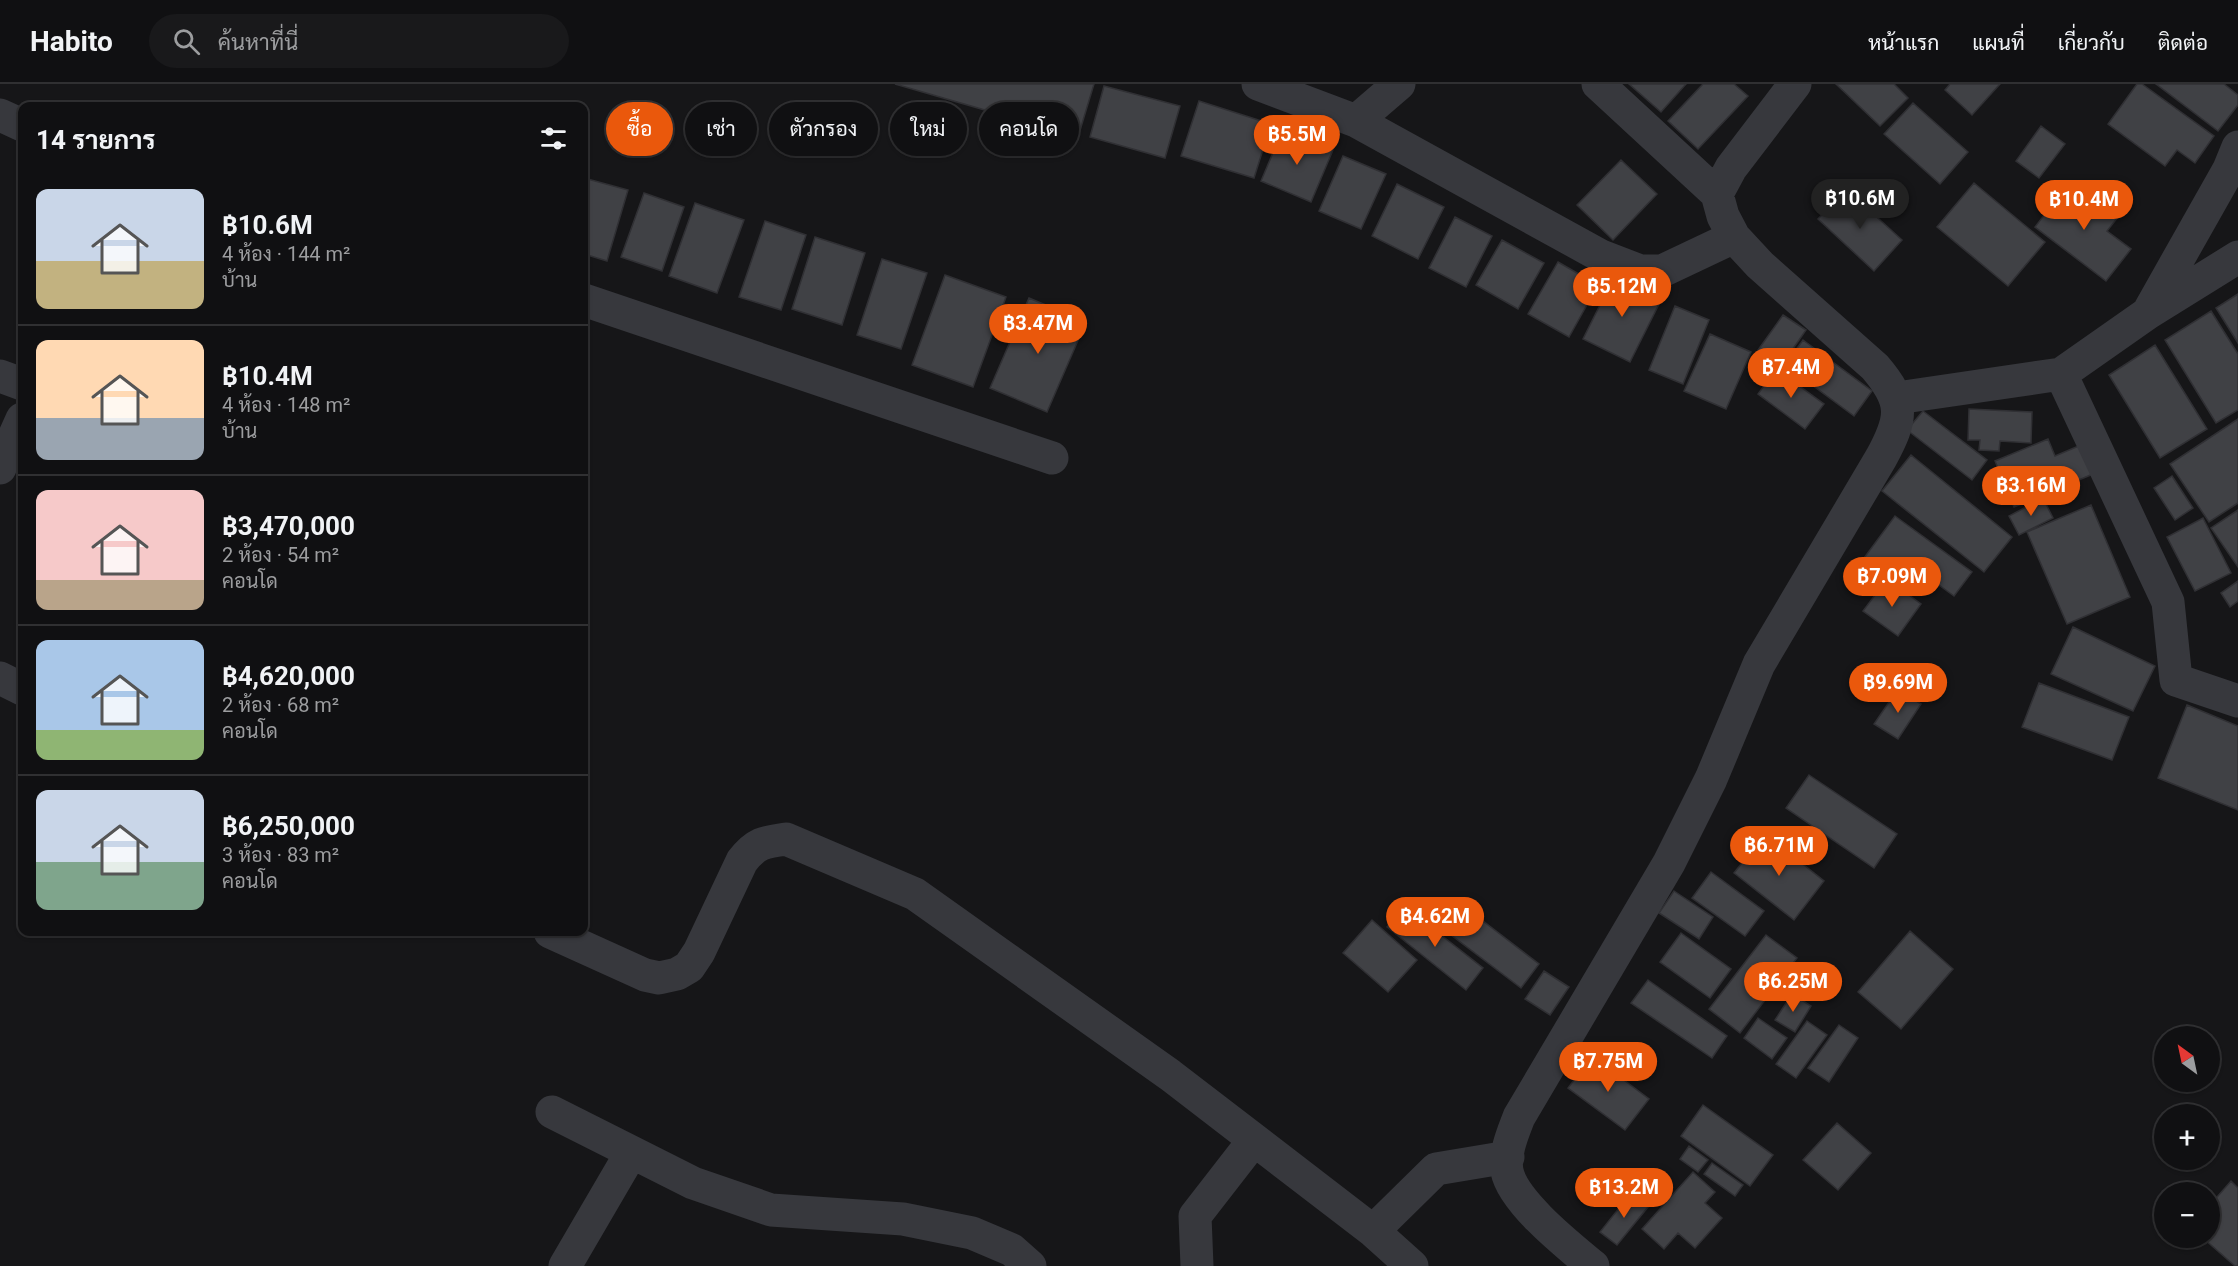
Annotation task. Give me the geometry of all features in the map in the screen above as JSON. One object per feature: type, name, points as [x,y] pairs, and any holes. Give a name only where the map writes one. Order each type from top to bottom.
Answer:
[{"type":"street","points":[[1258,84],[1356,121],[1602,256],[1640,271],[1662,271],[1734,237]]},
{"type":"street","points":[[1356,121],[1399,84]]},
{"type":"street","points":[[1593,1266],[1540,1220],[1518,1193],[1507,1171],[1509,1144],[1519,1117],[1669,863],[1711,780],[1759,664],[1892,437],[1898,417],[1897,398],[1875,367],[1760,265],[1734,237],[1723,216],[1717,194],[1598,84]]},
{"type":"street","points":[[1717,194],[1731,168],[1795,84]]},
{"type":"street","points":[[0,115],[18,123]]},
{"type":"street","points":[[2148,313],[2229,168],[2238,147]]},
{"type":"street","points":[[1897,398],[2061,374],[2148,313],[2238,257]]},
{"type":"street","points":[[588,301],[1052,459]]},
{"type":"street","points":[[2061,374],[2169,602],[2176,680],[2238,701]]},
{"type":"street","points":[[0,376],[18,383]]},
{"type":"street","points":[[0,468],[18,428]]},
{"type":"street","points":[[0,678],[18,686]]},
{"type":"street","points":[[559,936],[645,975],[659,978],[677,974],[689,967],[699,952],[742,861],[751,850],[763,842],[786,838],[915,894],[1170,1075],[1373,1231],[1412,1266]]},
{"type":"street","points":[[552,1112],[693,1184],[771,1210],[903,1219],[972,1233],[1012,1250],[1030,1266]]},
{"type":"street","points":[[1197,1266],[1195,1216],[1254,1140]]},
{"type":"street","points":[[565,1266],[631,1153]]},
{"type":"street","points":[[1373,1231],[1436,1169],[1508,1157]]},
{"type":"building","points":[[895,84],[1094,84],[1079,134],[1079,102],[979,102],[979,108],[967,105],[967,102],[957,102]]},
{"type":"building","points":[[1629,84],[1686,84],[1661,112]]},
{"type":"building","points":[[1703,84],[1734,84],[1748,96],[1698,149],[1668,121]]},
{"type":"building","points":[[1836,84],[1894,84],[1908,98],[1880,126]]},
{"type":"building","points":[[1950,84],[2000,84],[1972,115],[1945,90]]},
{"type":"building","points":[[2137,84],[2142,84],[2214,136],[2195,163],[2177,150],[2165,166],[2108,124]]},
{"type":"building","points":[[2156,84],[2224,84],[2238,95],[2238,105],[2218,131]]},
{"type":"building","points":[[1104,86],[1180,106],[1165,158],[1090,137]]},
{"type":"building","points":[[1199,101],[1271,124],[1254,178],[1181,156]]},
{"type":"building","points":[[1913,103],[1968,152],[1940,184],[1884,134]]},
{"type":"building","points":[[2041,126],[2065,144],[2039,178],[2016,161]]},
{"type":"building","points":[[1283,129],[1333,150],[1311,202],[1261,181]]},
{"type":"building","points":[[1343,156],[1386,174],[1361,229],[1319,211]]},
{"type":"building","points":[[1621,160],[1657,194],[1613,240],[1577,205]]},
{"type":"building","points":[[588,179],[628,190],[607,261],[588,255]]},
{"type":"building","points":[[2070,181],[2118,217],[2107,231],[2131,249],[2106,281],[2035,227]]},
{"type":"building","points":[[1974,183],[2045,242],[2008,286],[1937,227]]},
{"type":"building","points":[[1397,184],[1444,207],[1418,259],[1372,236]]},
{"type":"building","points":[[1846,189],[1902,240],[1874,271],[1818,219]]},
{"type":"building","points":[[644,193],[684,207],[662,271],[621,257]]},
{"type":"building","points":[[695,203],[744,220],[717,293],[669,276]]},
{"type":"building","points":[[1455,217],[1492,236],[1466,287],[1429,268]]},
{"type":"building","points":[[765,221],[806,235],[781,310],[739,297]]},
{"type":"building","points":[[815,237],[865,253],[842,325],[792,309]]},
{"type":"building","points":[[1502,240],[1544,263],[1518,309],[1476,285]]},
{"type":"building","points":[[882,259],[927,273],[901,349],[857,335]]},
{"type":"building","points":[[1558,262],[1598,285],[1569,337],[1528,314]]},
{"type":"building","points":[[945,275],[1006,297],[973,387],[912,365]]},
{"type":"building","points":[[1615,275],[1662,298],[1630,362],[1583,339]]},
{"type":"building","points":[[2238,294],[2238,343],[2216,308]]},
{"type":"building","points":[[1029,298],[1086,322],[1047,412],[990,388]]},
{"type":"building","points":[[1675,306],[1709,320],[1683,384],[1649,370]]},
{"type":"building","points":[[2211,311],[2238,354],[2238,410],[2216,423],[2165,340]]},
{"type":"building","points":[[1783,315],[1806,330],[1781,366],[1758,350]]},
{"type":"building","points":[[1710,334],[1751,352],[1726,409],[1684,391]]},
{"type":"building","points":[[1803,340],[1872,391],[1854,416],[1785,365]]},
{"type":"building","points":[[2155,345],[2207,429],[2160,458],[2109,375]]},
{"type":"building","points":[[1776,369],[1824,404],[1805,429],[1758,394]]},
{"type":"building","points":[[1969,409],[2032,412],[2031,443],[2000,441],[1999,451],[1979,450],[1980,440],[1968,440]]},
{"type":"building","points":[[1923,411],[1987,460],[1972,480],[1907,430]]},
{"type":"building","points":[[2238,419],[2238,503],[2209,522],[2170,464]]},
{"type":"building","points":[[2048,439],[2055,456],[2081,445],[2093,474],[2014,507],[1995,461]]},
{"type":"building","points":[[1911,455],[2012,537],[1984,572],[1882,491]]},
{"type":"building","points":[[2172,476],[2193,508],[2175,520],[2154,488]]},
{"type":"building","points":[[2043,498],[2053,518],[2019,535],[2009,516]]},
{"type":"building","points":[[2091,505],[2130,597],[2067,624],[2027,532]]},
{"type":"building","points":[[2238,510],[2238,567],[2211,528]]},
{"type":"building","points":[[1895,516],[1972,572],[1954,596],[1921,572],[1908,590],[1864,558]]},
{"type":"building","points":[[2203,518],[2231,573],[2195,591],[2167,537]]},
{"type":"building","points":[[1887,579],[1921,604],[1898,636],[1863,611]]},
{"type":"building","points":[[2238,581],[2238,601],[2230,607],[2221,593]]},
{"type":"building","points":[[2073,627],[2155,666],[2133,711],[2051,674]]},
{"type":"building","points":[[2039,683],[2129,717],[2112,760],[2022,727]]},
{"type":"building","points":[[1898,689],[1921,704],[1898,739],[1874,724]]},
{"type":"building","points":[[2187,705],[2238,726],[2238,810],[2158,778]]},
{"type":"building","points":[[1809,775],[1897,834],[1874,868],[1786,808]]},
{"type":"building","points":[[1765,834],[1824,881],[1794,920],[1734,873]]},
{"type":"building","points":[[1711,872],[1764,911],[1745,936],[1692,898]]},
{"type":"building","points":[[1674,891],[1713,917],[1699,939],[1659,913]]},
{"type":"building","points":[[1453,898],[1539,964],[1521,988],[1434,922]]},
{"type":"building","points":[[1404,906],[1483,968],[1466,990],[1387,927]]},
{"type":"building","points":[[1372,920],[1417,960],[1388,992],[1343,953]]},
{"type":"building","points":[[1910,931],[1953,969],[1901,1029],[1858,992]]},
{"type":"building","points":[[1681,933],[1731,969],[1710,998],[1660,962]]},
{"type":"building","points":[[1766,935],[1797,958],[1740,1033],[1709,1009]]},
{"type":"building","points":[[1544,971],[1569,987],[1550,1015],[1525,999]]},
{"type":"building","points":[[1648,980],[1727,1036],[1712,1058],[1631,1003]]},
{"type":"building","points":[[1792,994],[1811,1006],[1795,1032],[1775,1020]]},
{"type":"building","points":[[1758,1018],[1787,1038],[1772,1059],[1744,1038]]},
{"type":"building","points":[[1807,1021],[1827,1035],[1796,1078],[1776,1064]]},
{"type":"building","points":[[1839,1025],[1858,1038],[1829,1082],[1808,1068]]},
{"type":"building","points":[[1592,1056],[1649,1099],[1625,1130],[1568,1088]]},
{"type":"building","points":[[1703,1105],[1773,1155],[1750,1186],[1681,1136]]},
{"type":"building","points":[[1837,1123],[1871,1153],[1838,1190],[1803,1160]]},
{"type":"building","points":[[1689,1146],[1708,1160],[1698,1172],[1680,1159]]},
{"type":"building","points":[[1712,1163],[1743,1185],[1735,1196],[1704,1174]]},
{"type":"building","points":[[1693,1172],[1715,1192],[1705,1203],[1722,1218],[1695,1248],[1678,1233],[1664,1249],[1642,1229]]},
{"type":"building","points":[[2231,1181],[2238,1188],[2238,1266],[2235,1266],[2214,1248],[2220,1248],[2220,1194]]},
{"type":"building","points":[[1631,1193],[1648,1207],[1617,1245],[1600,1232]]}]
